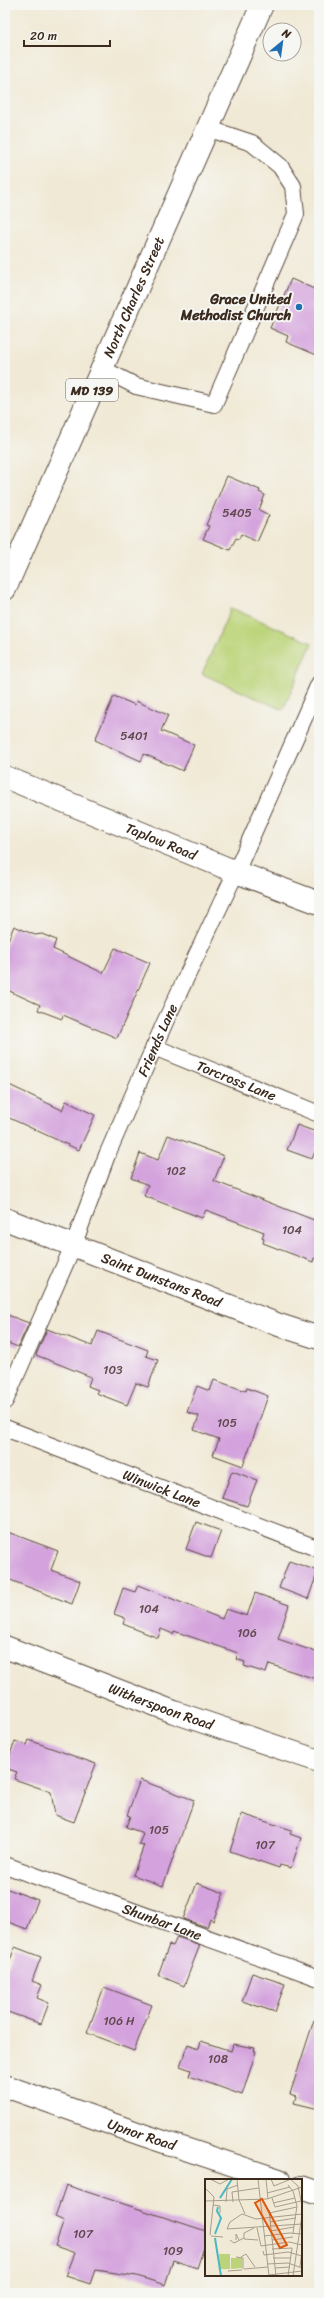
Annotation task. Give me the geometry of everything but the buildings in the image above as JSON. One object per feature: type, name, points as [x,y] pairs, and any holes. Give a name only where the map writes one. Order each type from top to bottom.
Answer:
[{"type":"street","name":"North Charles Street","points":[[5,589],[262,5]]},
{"type":"street","name":"Taplow Road","points":[[5,777],[236,872],[319,903]]},
{"type":"street","name":"Saint Dunstans Road","points":[[5,1219],[319,1338]]},
{"type":"street","name":"Witherspoon Road","points":[[5,1647],[174,1712],[319,1761]]},
{"type":"street","name":"Upnor Road","points":[[5,2086],[276,2179]]},
{"type":"street","points":[[302,2187],[319,2193]]},
{"type":"lane","points":[[101,368],[136,386],[214,404],[296,214],[293,186],[280,166],[252,143],[207,128]]},
{"type":"lane","name":"Friends Lane","points":[[5,1401],[73,1246],[107,1155],[154,1048],[236,872],[318,687]]},
{"type":"lane","name":"Torcross Lane","points":[[154,1048],[319,1114]]},
{"type":"lane","name":"Winwick Lane","points":[[5,1428],[319,1549]]},
{"type":"lane","name":"Shunbar Lane","points":[[5,1864],[319,1978]]},
{"type":"green space","points":[[231,608],[312,643],[283,710],[202,674]]},
{"type":"place","name":"Grace United Methodist Church","points":[[299,307]]}]
